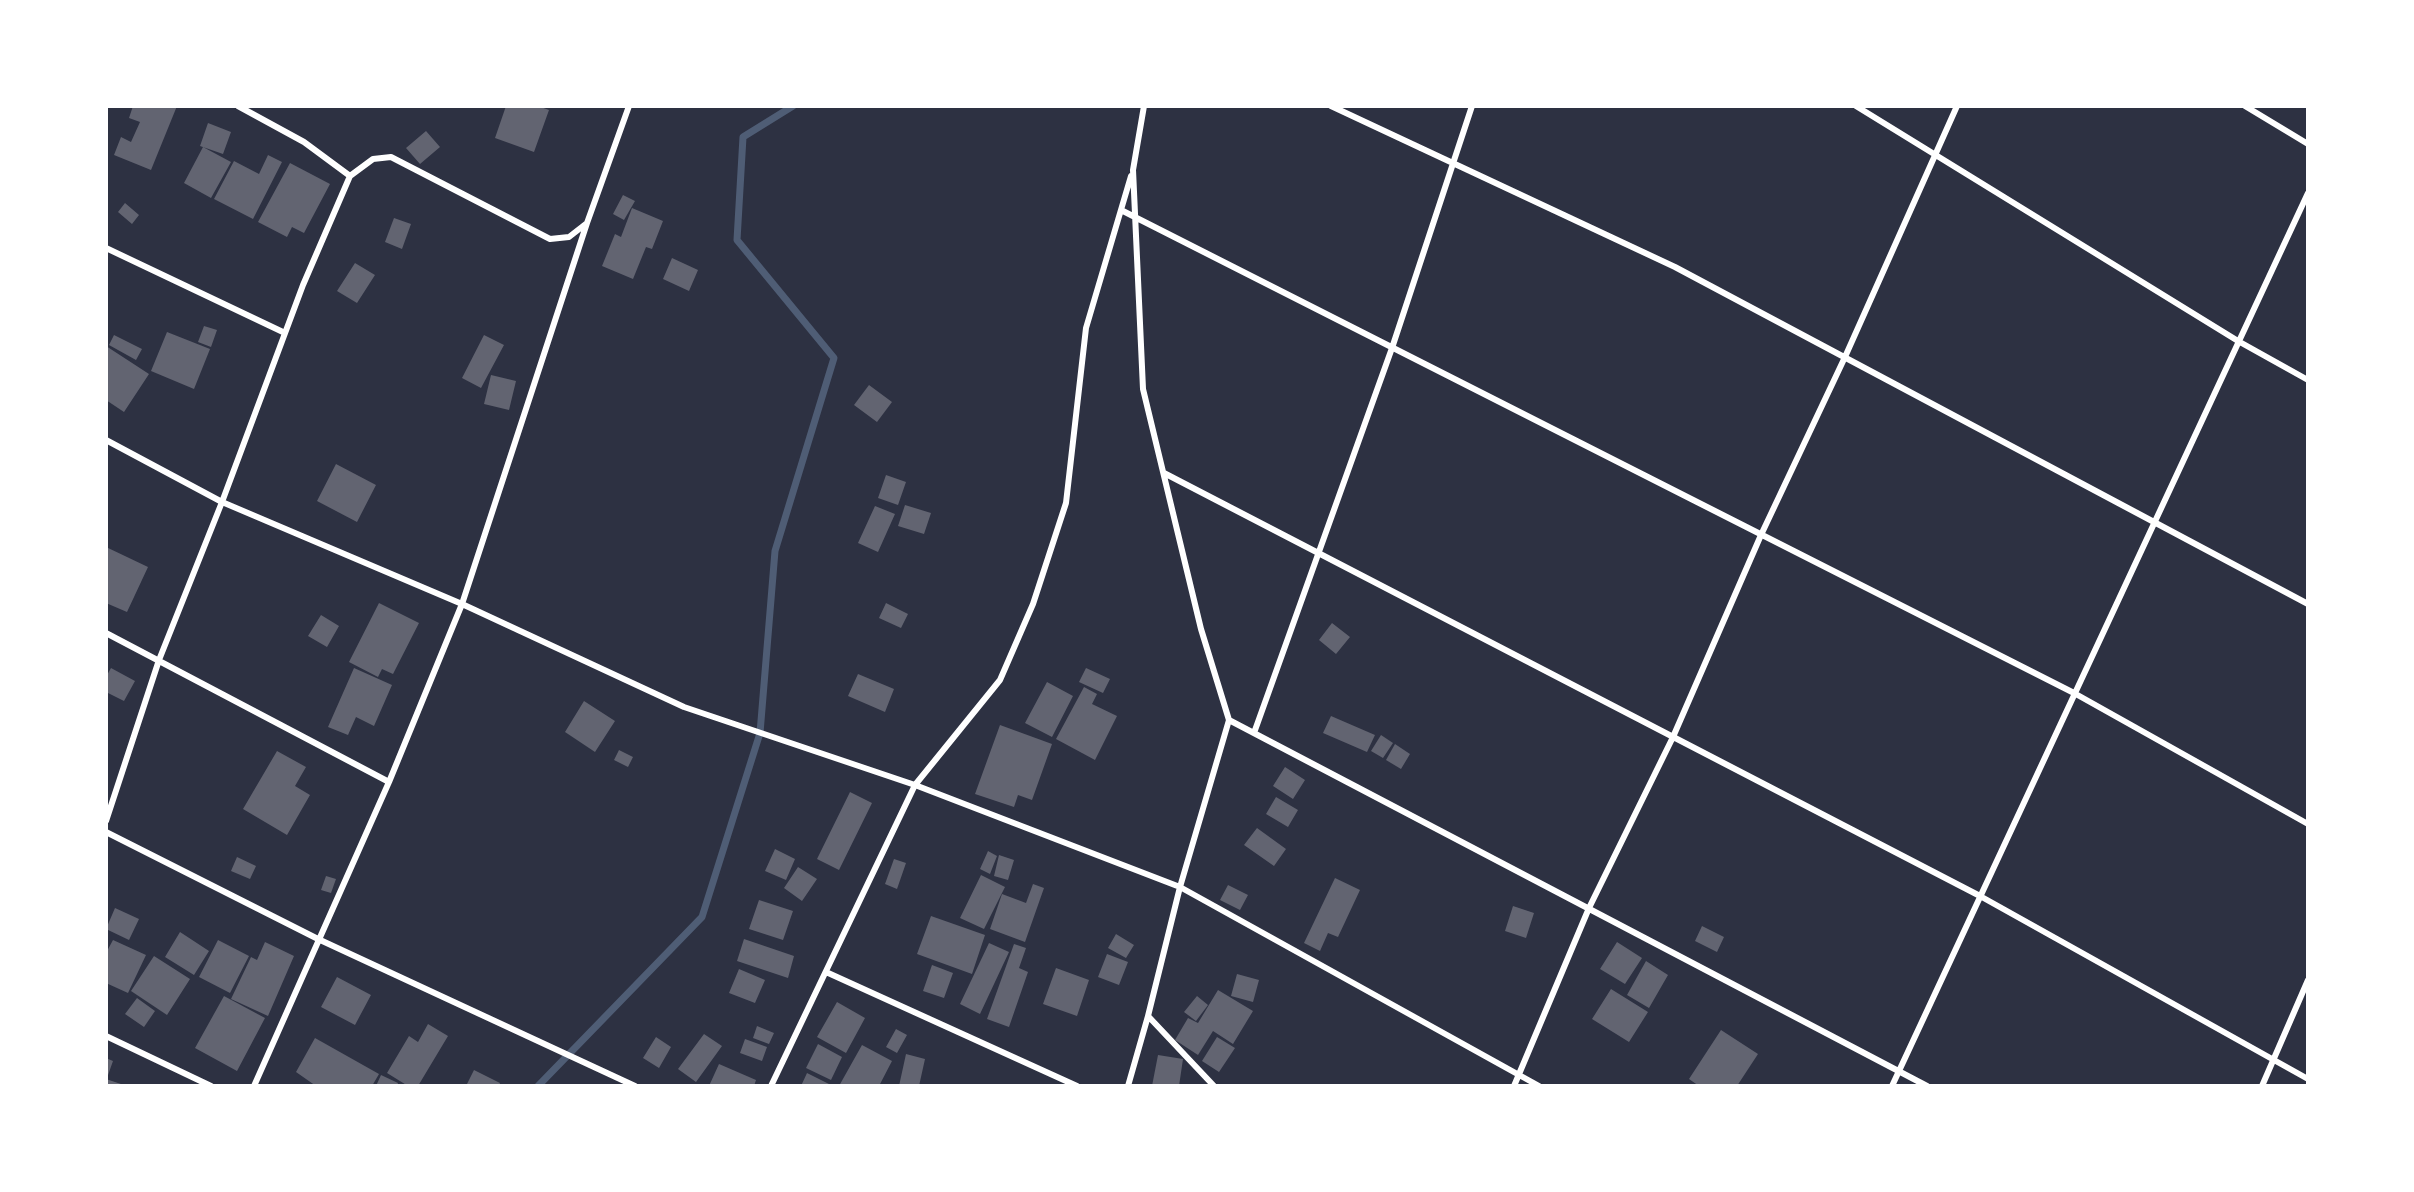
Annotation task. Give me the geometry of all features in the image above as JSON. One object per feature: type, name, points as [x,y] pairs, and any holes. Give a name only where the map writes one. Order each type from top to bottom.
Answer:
[{"type":"street","points":[[238,106],[304,142],[350,176]]},
{"type":"street","points":[[254,1086],[389,782],[462,604],[587,223],[628,106]]},
{"type":"street","points":[[771,1086],[915,785],[1000,680],[1033,604],[1066,503],[1086,328],[1133,170],[1144,106]]},
{"type":"street","points":[[1331,106],[1674,267],[2307,604]]},
{"type":"street","points":[[1254,733],[1392,348],[1472,106]]},
{"type":"street","points":[[1856,106],[2238,341],[2307,380]]},
{"type":"street","points":[[1514,1086],[1589,908],[1673,737],[1761,535],[1845,357],[1957,106]]},
{"type":"street","points":[[2245,106],[2307,144]]},
{"type":"street","points":[[106,821],[159,660],[222,502],[285,333],[350,176],[373,159],[392,157],[550,239],[569,237],[587,223]]},
{"type":"street","points":[[1128,1086],[1180,887],[1229,720],[1202,629],[1143,389],[1133,170]]},
{"type":"street","points":[[1892,1086],[2307,193]]},
{"type":"street","points":[[1121,210],[2074,693],[2307,824]]},
{"type":"street","points":[[106,248],[285,333]]},
{"type":"street","points":[[106,440],[222,502],[462,604],[684,707],[915,785],[1180,887],[1539,1086]]},
{"type":"street","points":[[1164,473],[1980,896],[2307,1079]]},
{"type":"street","points":[[106,633],[389,782]]},
{"type":"street","points":[[1229,720],[1927,1086]]},
{"type":"street","points":[[106,832],[318,939],[635,1086]]},
{"type":"street","points":[[826,972],[1077,1086]]},
{"type":"street","points":[[2262,1086],[2275,1060],[2307,980]]},
{"type":"street","points":[[1148,1016],[1214,1086]]},
{"type":"street","points":[[106,1036],[211,1086]]},
{"type":"building","points":[[133,106],[177,106],[151,170],[114,155],[121,137],[131,142],[140,122],[129,118]]},
{"type":"building","points":[[506,106],[538,106],[549,110],[534,152],[495,138]]},
{"type":"building","points":[[208,123],[231,132],[223,154],[200,146]]},
{"type":"building","points":[[426,131],[440,147],[420,164],[406,148]]},
{"type":"building","points":[[203,147],[231,162],[211,198],[184,183]]},
{"type":"building","points":[[268,155],[282,162],[253,219],[214,199],[234,161],[259,174]]},
{"type":"building","points":[[290,163],[330,184],[304,233],[292,227],[287,237],[258,222]]},
{"type":"building","points":[[623,195],[635,201],[624,220],[613,214]]},
{"type":"building","points":[[125,203],[139,215],[132,224],[118,212]]},
{"type":"building","points":[[632,208],[663,221],[652,249],[646,247],[633,279],[602,266],[615,234],[621,237]]},
{"type":"building","points":[[394,218],[411,224],[402,249],[385,242]]},
{"type":"building","points":[[672,258],[698,270],[689,291],[663,279]]},
{"type":"building","points":[[355,263],[375,275],[357,303],[337,291]]},
{"type":"building","points":[[204,326],[217,330],[211,347],[198,342]]},
{"type":"building","points":[[167,332],[210,349],[194,389],[151,371]]},
{"type":"building","points":[[114,335],[142,349],[136,360],[109,345]]},
{"type":"building","points":[[484,335],[504,345],[481,388],[462,378]]},
{"type":"building","points":[[106,346],[149,374],[124,412],[106,400]]},
{"type":"building","points":[[491,375],[516,381],[509,410],[484,404]]},
{"type":"building","points":[[869,385],[892,402],[877,422],[854,405]]},
{"type":"building","points":[[336,464],[376,485],[357,522],[317,501]]},
{"type":"building","points":[[886,475],[906,482],[898,505],[878,498]]},
{"type":"building","points":[[905,505],[931,513],[924,534],[898,526]]},
{"type":"building","points":[[875,506],[895,514],[878,552],[858,543]]},
{"type":"building","points":[[106,547],[148,567],[127,612],[106,603]]},
{"type":"building","points":[[379,603],[419,623],[393,674],[382,669],[378,677],[349,662]]},
{"type":"building","points":[[886,603],[908,614],[901,628],[879,618]]},
{"type":"building","points":[[321,615],[339,626],[327,647],[308,636]]},
{"type":"building","points":[[1332,623],[1350,637],[1336,654],[1319,640]]},
{"type":"building","points":[[111,668],[135,681],[124,701],[106,692],[106,677]]},
{"type":"building","points":[[354,668],[392,685],[374,726],[356,717],[348,735],[328,727]]},
{"type":"building","points":[[1086,668],[1110,679],[1103,693],[1079,682]]},
{"type":"building","points":[[858,674],[894,689],[885,712],[848,696]]},
{"type":"building","points":[[1047,682],[1073,696],[1052,737],[1025,723]]},
{"type":"building","points":[[1084,687],[1097,694],[1092,704],[1117,716],[1095,760],[1056,739]]},
{"type":"building","points":[[584,701],[615,721],[595,752],[565,732]]},
{"type":"building","points":[[1331,716],[1375,735],[1367,752],[1323,733]]},
{"type":"building","points":[[1000,725],[1052,744],[1032,800],[1018,795],[1014,807],[975,794]]},
{"type":"building","points":[[1381,735],[1393,743],[1383,758],[1371,751]]},
{"type":"building","points":[[1395,744],[1410,754],[1401,769],[1386,760]]},
{"type":"building","points":[[619,750],[633,757],[628,767],[614,760]]},
{"type":"building","points":[[277,751],[306,767],[295,786],[310,795],[287,835],[243,809]]},
{"type":"building","points":[[1285,767],[1305,780],[1293,799],[1273,786]]},
{"type":"building","points":[[850,792],[872,803],[839,870],[817,859]]},
{"type":"building","points":[[1276,797],[1298,810],[1288,827],[1266,814]]},
{"type":"building","points":[[1257,828],[1286,849],[1274,866],[1244,845]]},
{"type":"building","points":[[775,849],[795,859],[786,880],[765,871]]},
{"type":"building","points":[[988,851],[997,856],[990,874],[980,869]]},
{"type":"building","points":[[999,855],[1014,860],[1008,880],[994,876]]},
{"type":"building","points":[[237,857],[256,866],[250,879],[231,871]]},
{"type":"building","points":[[894,859],[906,863],[897,889],[885,884]]},
{"type":"building","points":[[798,867],[817,879],[802,901],[784,888]]},
{"type":"building","points":[[981,875],[1005,887],[984,929],[960,918]]},
{"type":"building","points":[[326,876],[336,879],[331,893],[321,890]]},
{"type":"building","points":[[1335,878],[1360,890],[1338,937],[1328,933],[1320,951],[1304,943]]},
{"type":"building","points":[[1033,884],[1044,888],[1025,942],[990,929],[1002,894],[1026,903]]},
{"type":"building","points":[[1228,885],[1248,895],[1240,910],[1220,900]]},
{"type":"building","points":[[759,900],[793,911],[783,940],[749,929]]},
{"type":"building","points":[[1513,906],[1534,913],[1526,938],[1505,931]]},
{"type":"building","points":[[115,908],[139,919],[129,940],[106,929]]},
{"type":"building","points":[[931,916],[985,935],[972,974],[917,954]]},
{"type":"building","points":[[1702,926],[1724,937],[1717,952],[1695,941]]},
{"type":"building","points":[[180,932],[209,951],[194,975],[165,957]]},
{"type":"building","points":[[1116,934],[1134,945],[1126,958],[1108,948]]},
{"type":"building","points":[[744,939],[794,956],[788,978],[737,961]]},
{"type":"building","points":[[113,940],[146,955],[128,993],[106,983],[106,953]]},
{"type":"building","points":[[218,940],[249,956],[230,993],[199,977]]},
{"type":"building","points":[[265,942],[294,956],[268,1016],[231,999],[251,957],[257,960]]},
{"type":"building","points":[[1617,942],[1642,958],[1625,984],[1600,969]]},
{"type":"building","points":[[989,943],[1009,952],[980,1014],[960,1004]]},
{"type":"building","points":[[1014,944],[1026,948],[1019,968],[1028,972],[1009,1027],[987,1019]]},
{"type":"building","points":[[1107,954],[1128,962],[1119,985],[1098,977]]},
{"type":"building","points":[[154,956],[190,979],[167,1015],[131,991]]},
{"type":"building","points":[[1646,961],[1668,975],[1649,1008],[1627,995]]},
{"type":"building","points":[[932,965],[953,973],[944,998],[923,991]]},
{"type":"building","points":[[1056,968],[1089,980],[1077,1016],[1043,1004]]},
{"type":"building","points":[[739,969],[765,980],[755,1003],[729,993]]},
{"type":"building","points":[[1237,974],[1259,980],[1253,1002],[1231,996]]},
{"type":"building","points":[[337,977],[371,995],[355,1025],[321,1007]]},
{"type":"building","points":[[1611,989],[1648,1012],[1629,1042],[1592,1019]]},
{"type":"building","points":[[1218,990],[1253,1011],[1233,1044],[1213,1031],[1198,1055],[1175,1040],[1188,1018],[1198,1023]]},
{"type":"building","points":[[224,996],[265,1018],[237,1071],[195,1048]]},
{"type":"building","points":[[1197,996],[1208,1005],[1196,1021],[1184,1012]]},
{"type":"building","points":[[137,998],[155,1011],[144,1027],[125,1014]]},
{"type":"building","points":[[837,1002],[865,1018],[846,1053],[817,1037]]},
{"type":"building","points":[[428,1024],[448,1036],[418,1086],[408,1086],[387,1073],[409,1036],[418,1042]]},
{"type":"building","points":[[757,1026],[774,1033],[769,1044],[753,1038]]},
{"type":"building","points":[[896,1029],[907,1035],[897,1053],[886,1047]]},
{"type":"building","points":[[1721,1030],[1758,1054],[1737,1086],[1699,1086],[1689,1079]]},
{"type":"building","points":[[704,1034],[722,1046],[696,1082],[678,1069]]},
{"type":"building","points":[[656,1037],[671,1047],[659,1068],[643,1058]]},
{"type":"building","points":[[1217,1037],[1235,1048],[1219,1072],[1202,1061]]},
{"type":"building","points":[[315,1038],[379,1074],[372,1086],[316,1086],[296,1072]]},
{"type":"building","points":[[745,1039],[767,1047],[762,1061],[740,1053]]},
{"type":"building","points":[[818,1044],[842,1057],[831,1080],[806,1068]]},
{"type":"building","points":[[862,1045],[892,1061],[879,1086],[839,1086]]},
{"type":"building","points":[[906,1054],[925,1059],[919,1086],[899,1086]]},
{"type":"building","points":[[1158,1055],[1183,1059],[1179,1086],[1152,1086]]},
{"type":"building","points":[[106,1058],[113,1061],[107,1078],[106,1078]]},
{"type":"building","points":[[719,1064],[756,1080],[754,1086],[709,1086]]},
{"type":"building","points":[[474,1070],[500,1083],[499,1086],[466,1086]]},
{"type":"building","points":[[807,1073],[833,1086],[801,1086]]},
{"type":"building","points":[[381,1075],[398,1083],[397,1086],[376,1086]]},
{"type":"building","points":[[106,1079],[124,1085],[124,1086],[106,1086]]},
{"type":"waterway","points":[[538,1086],[702,917],[760,733],[775,551],[834,358],[737,240],[743,137],[793,106]]}]
